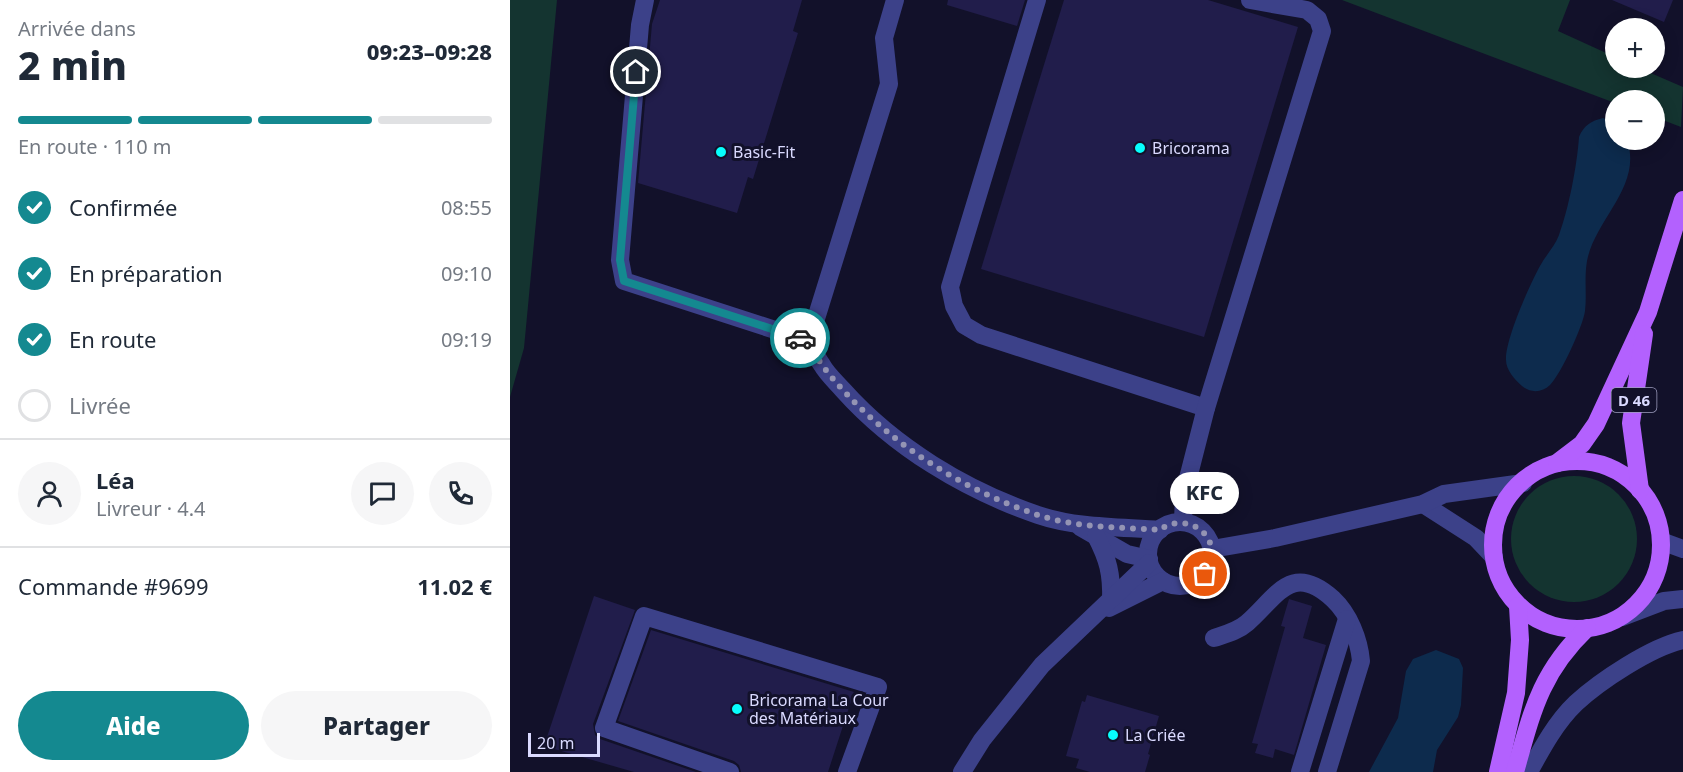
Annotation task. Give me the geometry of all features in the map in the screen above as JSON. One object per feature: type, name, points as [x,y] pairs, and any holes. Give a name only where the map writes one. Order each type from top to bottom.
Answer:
[{"type":"main road","name":"D 46","points":[[1557,463],[1582,444],[1596,424],[1648,312],[1683,200]]},
{"type":"main road","name":"D 46","points":[[1640,489],[1631,423],[1648,312]]},
{"type":"main road","points":[[1586,461],[1617,471],[1640,489],[1654,512],[1661,541],[1657,570],[1644,596],[1622,617],[1594,628],[1563,629],[1543,623],[1518,606],[1496,572],[1492,542],[1496,521],[1509,495],[1538,470],[1557,463],[1586,461]]},
{"type":"main road","points":[[1498,772],[1516,693],[1520,640],[1518,606]]},
{"type":"main road","points":[[1515,772],[1532,711],[1550,671],[1569,645],[1587,628]]},
{"type":"street","points":[[645,0],[640,25],[620,260],[624,281],[809,341],[823,367],[860,408],[895,440],[941,470],[987,494],[1039,515],[1074,523],[1160,530]]},
{"type":"street","points":[[809,341],[889,84],[884,38],[895,0]]},
{"type":"street","points":[[1038,0],[950,287],[954,306],[964,325],[981,335],[1206,408]]},
{"type":"street","points":[[1183,522],[1186,482],[1206,408],[1322,31],[1318,19],[1307,10],[1250,0]]},
{"type":"street","points":[[1212,549],[1275,538],[1423,504],[1444,494],[1523,483]]},
{"type":"street","points":[[1423,504],[1476,538],[1494,557]]},
{"type":"street","points":[[1183,522],[1196,526],[1207,536],[1212,549],[1211,562],[1205,574],[1194,583],[1173,585],[1163,581],[1155,573],[1149,561],[1149,548],[1155,534],[1167,524],[1183,522]]},
{"type":"street","points":[[1074,523],[1128,554],[1149,561]]},
{"type":"street","points":[[1096,536],[1108,559],[1112,582],[1111,601]]},
{"type":"street","points":[[1661,541],[1683,549]]},
{"type":"street","points":[[962,772],[982,740],[1042,665],[1097,615],[1149,561]]},
{"type":"street","points":[[1097,615],[1163,581]]},
{"type":"street","points":[[1214,638],[1232,632],[1247,623],[1280,589],[1292,583],[1305,583],[1323,590],[1336,602],[1355,632],[1361,660],[1327,772]]},
{"type":"street","points":[[1622,617],[1664,601],[1683,599]]},
{"type":"street","points":[[730,772],[604,728],[644,616],[878,687],[847,772]]},
{"type":"street","points":[[1300,772],[1347,619]]},
{"type":"street","points":[[1529,772],[1548,738],[1575,704],[1622,669],[1668,644],[1683,640]]},
{"type":"green space","points":[[510,0],[557,0],[524,348],[510,397]]},
{"type":"green space","points":[[1342,0],[1570,0],[1558,31],[1605,52],[1605,78],[1662,78],[1683,87],[1681,127],[1665,121],[1665,90],[1605,90],[1605,99]]},
{"type":"green space","points":[[1574,476],[1598,481],[1619,494],[1632,515],[1637,539],[1632,563],[1619,584],[1598,597],[1574,602],[1550,597],[1529,584],[1516,563],[1511,539],[1516,515],[1529,494],[1550,481]]},
{"type":"water","points":[[1605,119],[1605,150],[1629,150],[1629,172],[1616,202],[1599,231],[1587,261],[1585,311],[1571,350],[1555,379],[1547,388],[1540,391],[1529,390],[1517,381],[1508,367],[1506,360],[1509,339],[1530,285],[1559,235],[1572,186],[1579,137],[1588,124]]},
{"type":"water","points":[[1436,650],[1459,659],[1463,668],[1458,717],[1437,750],[1433,772],[1369,772],[1398,718],[1406,671],[1413,659]]},
{"type":"building","points":[[660,0],[802,0],[793,31],[798,33],[753,179],[748,177],[737,213],[638,183],[652,24]]},
{"type":"building","points":[[948,0],[1025,0],[1017,26],[947,5]]},
{"type":"building","name":"Bricorama","points":[[1064,0],[1208,0],[1298,27],[1204,337],[981,269]]},
{"type":"building","points":[[1612,0],[1673,0],[1665,20],[1655,18]]},
{"type":"building","points":[[594,596],[635,610],[593,724],[595,735],[600,739],[696,772],[634,772],[544,746]]},
{"type":"building","points":[[1289,599],[1312,606],[1303,638],[1326,645],[1294,755],[1275,749],[1273,758],[1255,753],[1258,744],[1252,743],[1285,627],[1281,626]]},
{"type":"building","name":"Bricorama La Cour des Matériaux","points":[[651,630],[854,692],[828,772],[741,772],[739,765],[734,761],[618,721]]},
{"type":"building","name":"La Criée","points":[[1087,695],[1159,716],[1145,772],[1090,772],[1076,768],[1079,759],[1066,756],[1082,701],[1085,702]]},
{"type":"way so far","points":[[800,338],[809,341],[823,367],[860,408],[895,440],[941,470],[987,494],[1039,515],[1074,523],[1160,530],[1167,524],[1183,522],[1196,526],[1207,536],[1212,549],[1211,562],[1205,574]]},
{"type":"place","name":"Bricorama","points":[[1140,148]]},
{"type":"place","name":"Basic-Fit","points":[[721,152]]},
{"type":"place","name":"KFC","points":[[1205,574]]},
{"type":"place","name":"Bricorama La Cour des Matériaux","points":[[737,709]]},
{"type":"place","name":"La Criée","points":[[1113,735]]},
{"type":"route","points":[[636,72],[620,260],[624,281],[800,338]]}]
